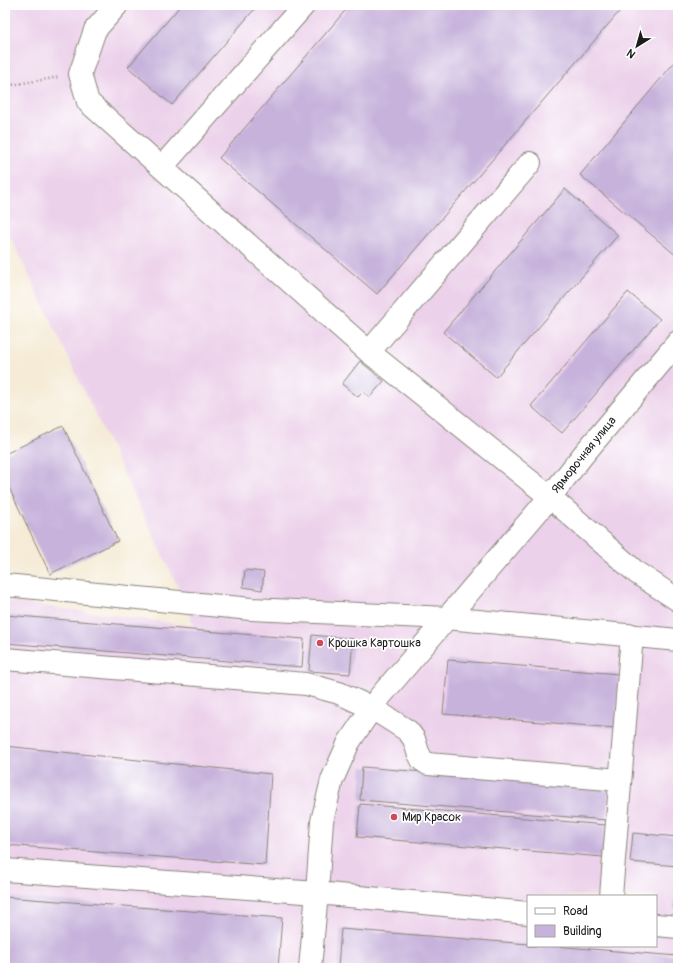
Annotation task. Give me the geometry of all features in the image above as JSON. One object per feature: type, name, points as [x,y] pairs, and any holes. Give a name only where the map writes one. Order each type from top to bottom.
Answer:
[{"type":"lane","points":[[116,5],[95,30],[80,74],[88,102],[369,352],[550,497],[378,699],[349,742],[332,780],[322,821],[310,968]]},
{"type":"lane","points":[[162,167],[304,5]]},
{"type":"lane","points":[[369,352],[530,163]]},
{"type":"lane","name":"Ярморочная улица","points":[[678,342],[582,455],[550,497],[637,573],[678,600]]},
{"type":"lane","points":[[5,585],[251,609],[447,618],[678,640]]},
{"type":"lane","points":[[611,895],[632,635]]},
{"type":"lane","points":[[5,659],[306,684],[339,693],[372,708],[408,731],[414,739],[422,760],[428,764],[620,780]]},
{"type":"lane","points":[[5,870],[317,893],[527,913]]},
{"type":"lane","points":[[657,925],[678,927]]},
{"type":"path","points":[[5,86],[80,74]]},
{"type":"shaded area","points":[[5,5],[678,5],[678,968],[5,968],[5,601],[194,626],[176,583],[5,225]]},
{"type":"building","points":[[181,5],[258,5],[172,105],[128,67]]},
{"type":"building","points":[[350,5],[625,5],[377,294],[219,158]]},
{"type":"building","points":[[678,58],[678,257],[580,175]]},
{"type":"building","points":[[565,189],[618,235],[496,377],[443,332]]},
{"type":"building","points":[[628,292],[660,319],[562,433],[531,406]]},
{"type":"building","points":[[360,361],[384,381],[370,397],[363,392],[358,397],[342,384]]},
{"type":"building","points":[[63,426],[118,541],[50,574],[5,479],[5,454]]},
{"type":"building","points":[[245,570],[264,572],[262,590],[243,587]]},
{"type":"building","points":[[5,615],[304,639],[302,667],[5,643]]},
{"type":"building","points":[[312,635],[353,639],[350,674],[309,671]]},
{"type":"building","points":[[448,660],[619,674],[615,728],[443,714]]},
{"type":"building","points":[[5,746],[271,774],[265,865],[5,845]]},
{"type":"building","points":[[362,767],[609,787],[606,820],[360,800]]},
{"type":"building","points":[[360,804],[606,825],[603,857],[357,837]]},
{"type":"building","points":[[633,833],[678,837],[678,866],[630,862]]},
{"type":"building","points":[[678,873],[678,909],[674,908]]},
{"type":"building","points":[[5,897],[282,918],[278,968],[5,968]]},
{"type":"building","points":[[341,929],[527,944],[527,947],[566,947],[678,956],[678,968],[338,968]]},
{"type":"place","name":"Крошка Картошка","points":[[320,643]]},
{"type":"place","name":"Мир Красок","points":[[394,817]]}]
